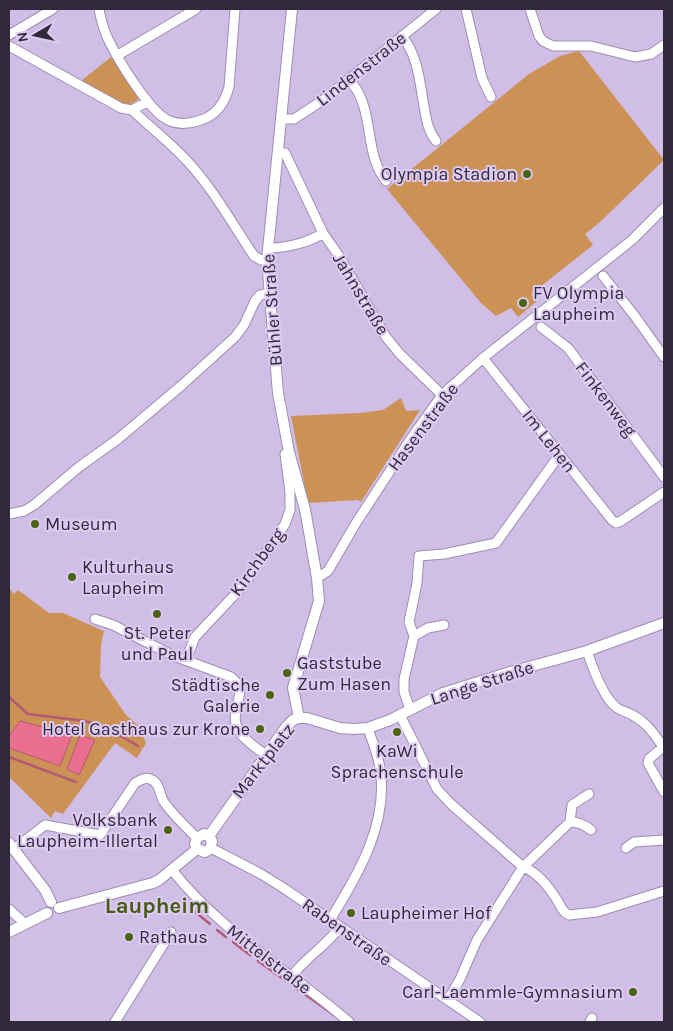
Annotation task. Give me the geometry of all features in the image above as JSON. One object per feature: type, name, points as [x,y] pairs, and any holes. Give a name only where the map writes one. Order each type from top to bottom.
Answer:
[{"type":"street","points":[[9,35],[53,9]]},
{"type":"street","points":[[99,9],[109,41],[148,102],[162,116],[175,123],[192,122],[207,118],[221,107],[227,98],[235,9]]},
{"type":"street","points":[[118,55],[196,9]]},
{"type":"street","name":"Bühler Straße","points":[[292,9],[268,248],[268,293],[278,393],[289,452],[305,509],[317,578]]},
{"type":"street","name":"Lindenstraße","points":[[281,119],[294,119],[323,100],[436,9]]},
{"type":"street","points":[[466,9],[482,78],[491,97]]},
{"type":"street","points":[[530,9],[539,36],[543,41],[553,46],[591,46],[636,57],[651,54],[664,45]]},
{"type":"street","points":[[402,36],[409,44],[415,59],[428,127],[436,141]]},
{"type":"street","points":[[9,46],[121,108],[132,110],[166,139],[190,164],[205,182],[254,256],[261,260],[267,260]]},
{"type":"street","points":[[348,80],[358,92],[377,165],[386,181]]},
{"type":"street","points":[[132,110],[148,102]]},
{"type":"street","points":[[166,139],[175,123]]},
{"type":"street","points":[[278,152],[285,153],[322,233]]},
{"type":"street","name":"Hasenstraße","points":[[317,578],[328,571],[356,523],[442,395],[483,358],[625,246],[663,212]]},
{"type":"street","name":"Jahnstraße","points":[[268,248],[279,248],[315,238],[322,233],[339,256],[386,337],[399,353],[442,395]]},
{"type":"street","points":[[603,276],[664,357]]},
{"type":"street","points":[[9,514],[24,511],[34,505],[78,467],[118,438],[182,385],[235,337],[244,325],[260,294],[268,293]]},
{"type":"street","name":"Finkenweg","points":[[541,327],[568,348],[664,477]]},
{"type":"street","name":"Im Lehen","points":[[483,358],[616,523],[664,492]]},
{"type":"street","name":"Kirchberg","points":[[186,660],[195,637],[242,586],[284,524],[290,510],[290,492],[285,464],[285,454],[289,452]]},
{"type":"street","points":[[410,709],[404,692],[404,678],[414,636],[408,622],[417,583],[419,556],[444,554],[496,543],[555,461],[561,456]]},
{"type":"street","name":"Marktplatz","points":[[209,836],[286,727],[293,720],[300,718],[293,693],[294,684],[319,601],[317,578]]},
{"type":"street","points":[[95,619],[113,625],[174,656],[231,677],[237,681],[240,692],[236,725],[240,733],[251,745],[266,755]]},
{"type":"street","name":"Lange Straße","points":[[300,718],[307,718],[340,728],[368,728],[390,720],[443,693],[587,651],[664,623]]},
{"type":"street","points":[[414,636],[428,628],[444,625]]},
{"type":"street","points":[[587,651],[608,698],[616,707],[645,724],[664,747],[649,759],[648,763],[664,792]]},
{"type":"street","points":[[400,715],[437,790],[450,804],[523,867],[532,870],[555,896],[564,913],[569,915],[597,912],[664,891]]},
{"type":"street","points":[[330,920],[352,884],[376,827],[380,812],[382,797],[380,767],[368,728]]},
{"type":"street","points":[[9,932],[47,913],[51,915],[58,912],[45,890],[11,846],[45,825],[100,834],[135,783],[143,779],[148,779],[156,784],[165,803],[197,843],[205,852],[211,848],[212,841],[209,836],[204,834],[197,843],[172,870],[153,883],[125,891],[55,905]]},
{"type":"street","points":[[448,1000],[460,979],[477,940],[523,867],[570,822],[572,805],[589,794]]},
{"type":"street","points":[[570,822],[586,825],[591,830]]},
{"type":"street","points":[[626,848],[634,842],[664,840]]},
{"type":"street","name":"Rabenstraße","points":[[211,848],[261,874],[480,1022]]},
{"type":"street","name":"Mittelstraße","points":[[172,870],[218,919],[349,1022]]},
{"type":"street","points":[[9,909],[21,920],[23,925]]},
{"type":"street","points":[[291,977],[340,927]]},
{"type":"street","points":[[115,1022],[171,932]]},
{"type":"shaded area","name":"Olympia Stadion","points":[[579,51],[664,160],[585,234],[593,245],[531,294],[537,301],[518,317],[511,308],[496,316],[481,303],[387,189],[529,74],[560,56]]},
{"type":"shaded area","points":[[111,57],[140,98],[131,104],[123,104],[81,81]]},
{"type":"shaded area","points":[[401,398],[406,411],[420,410],[361,502],[358,500],[308,503],[291,416],[383,410]]},
{"type":"shaded area","points":[[9,588],[14,594],[18,590],[49,613],[63,613],[104,631],[101,644],[100,677],[126,715],[139,726],[146,743],[137,758],[115,743],[63,814],[55,811],[51,818],[9,777]]},
{"type":"shaded area","points":[[20,721],[72,735],[60,766],[9,748],[9,736]]},
{"type":"shaded area","points":[[80,735],[95,740],[79,775],[67,769]]},
{"type":"waterway","points":[[9,697],[28,714],[85,721],[105,727],[138,746]]},
{"type":"waterway","points":[[9,757],[76,782]]},
{"type":"waterway","points":[[189,907],[210,924]]},
{"type":"waterway","points":[[217,930],[226,937]]},
{"type":"waterway","points":[[233,942],[250,955]]},
{"type":"waterway","points":[[258,961],[334,1015]]},
{"type":"place","name":"Olympia Stadion","points":[[527,174]]},
{"type":"place","name":"FV Olympia Laupheim","points":[[523,303]]},
{"type":"place","name":"Museum","points":[[35,524]]},
{"type":"place","name":"Kulturhaus Laupheim","points":[[72,577]]},
{"type":"place","name":"St. Peter und Paul","points":[[157,614]]},
{"type":"place","name":"Gaststube Zum Hasen","points":[[287,673]]},
{"type":"place","name":"Städtische Galerie","points":[[270,695]]},
{"type":"place","name":"Hotel Gasthaus zur Krone","points":[[260,729]]},
{"type":"place","name":"KaWi Sprachenschule","points":[[397,732]]},
{"type":"place","name":"Volksbank Laupheim-Illertal","points":[[168,830]]},
{"type":"place","name":"Laupheimer Hof","points":[[351,913]]},
{"type":"place","name":"Rathaus","points":[[129,937]]},
{"type":"place","name":"Carl-Laemmle-Gymnasium","points":[[633,992]]},
{"type":"district","name":"Laupheim","points":[[157,905]]}]
